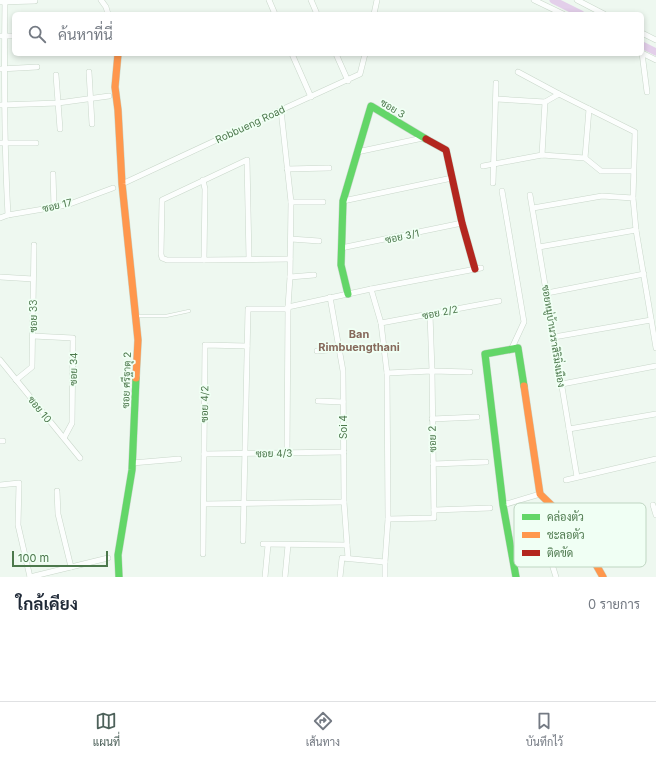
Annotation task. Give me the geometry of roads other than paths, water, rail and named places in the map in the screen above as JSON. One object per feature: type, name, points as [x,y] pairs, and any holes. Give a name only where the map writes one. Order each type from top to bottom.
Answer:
[{"type":"street","points":[[101,0],[107,12]]},
{"type":"street","points":[[269,0],[274,12]]},
{"type":"street","points":[[311,0],[316,12]]},
{"type":"street","points":[[374,12],[377,0]]},
{"type":"street","points":[[534,0],[559,12]]},
{"type":"street","points":[[577,0],[600,12]]},
{"type":"street","points":[[8,215],[2,142],[3,1],[35,1]]},
{"type":"street","points":[[644,34],[656,40]]},
{"type":"street","points":[[644,54],[656,60]]},
{"type":"street","name":"ซอย ศรีฐาตุ 2","points":[[118,56],[115,87],[118,110],[122,184],[138,340],[132,464],[118,555],[119,577]]},
{"type":"street","points":[[293,56],[311,97]]},
{"type":"street","points":[[337,56],[348,80]]},
{"type":"street","name":"Robbueng Road","points":[[122,184],[360,74],[364,56]]},
{"type":"street","points":[[642,56],[647,92]]},
{"type":"street","points":[[2,69],[37,67]]},
{"type":"street","points":[[89,72],[92,124]]},
{"type":"street","points":[[518,72],[635,132],[633,198],[636,230],[656,348]]},
{"type":"street","points":[[56,75],[60,130]]},
{"type":"street","points":[[492,183],[494,164],[496,83]]},
{"type":"street","points":[[496,99],[545,102],[559,94]]},
{"type":"street","points":[[2,105],[58,103],[109,96]]},
{"type":"street","points":[[542,155],[545,102]]},
{"type":"street","name":"ซอย 3","points":[[348,294],[341,265],[344,201],[371,106],[423,138],[446,150],[462,223],[478,268]]},
{"type":"street","points":[[585,158],[589,109]]},
{"type":"street","points":[[281,110],[291,202],[288,308],[287,453]]},
{"type":"street","points":[[357,152],[423,138]]},
{"type":"street","points":[[2,142],[36,143]]},
{"type":"street","points":[[483,166],[542,155],[585,158],[601,171],[633,171]]},
{"type":"street","points":[[249,259],[247,160],[162,200],[162,258],[167,260],[290,259]]},
{"type":"street","points":[[287,169],[329,168]]},
{"type":"street","points":[[53,174],[54,207]]},
{"type":"street","points":[[344,201],[452,178]]},
{"type":"street","points":[[203,180],[204,260]]},
{"type":"street","name":"ซอย 17","points":[[0,218],[8,215],[66,205],[113,188]]},
{"type":"street","points":[[502,191],[524,322],[511,350]]},
{"type":"street","name":"ซอยหมู่บ้านวราสิริมิ่งเมือง","points":[[530,195],[577,478]]},
{"type":"street","points":[[533,208],[602,196],[633,198]]},
{"type":"street","points":[[291,202],[323,202]]},
{"type":"street","name":"ซอย 3/1","points":[[341,248],[462,223]]},
{"type":"street","points":[[539,247],[636,230]]},
{"type":"street","points":[[291,239],[319,241]]},
{"type":"street","name":"ซอย 33","points":[[16,380],[32,367],[34,245]]},
{"type":"street","points":[[243,541],[248,309],[288,308],[330,297],[478,268]]},
{"type":"street","points":[[547,293],[644,274]]},
{"type":"street","points":[[290,277],[314,275]]},
{"type":"street","points":[[0,277],[33,279]]},
{"type":"street","points":[[371,289],[381,323],[387,373],[388,519],[385,577]]},
{"type":"street","name":"Soi 4","points":[[330,297],[343,371],[344,502],[348,558]]},
{"type":"street","name":"ซอย 2/2","points":[[381,323],[499,301]]},
{"type":"street","name":"ซอย 2","points":[[430,314],[434,510]]},
{"type":"street","points":[[554,337],[651,320]]},
{"type":"street","name":"ซอย 34","points":[[33,336],[73,338],[72,423],[64,438]]},
{"type":"street","name":"ซอย 4/2","points":[[203,554],[205,345],[247,346]]},
{"type":"street","points":[[514,566],[503,505],[485,354],[518,348],[540,494],[549,503]]},
{"type":"street","points":[[316,351],[339,349]]},
{"type":"street","name":"ซอย 10","points":[[0,360],[80,458]]},
{"type":"street","points":[[562,384],[656,366]]},
{"type":"street","points":[[387,373],[432,371],[470,372]]},
{"type":"street","points":[[318,401],[343,402]]},
{"type":"street","points":[[569,430],[656,414]]},
{"type":"street","points":[[432,419],[477,417]]},
{"type":"street","name":"ซอย 4/3","points":[[204,454],[344,452]]},
{"type":"street","points":[[132,464],[179,459]]},
{"type":"street","points":[[566,480],[656,459]]},
{"type":"street","points":[[433,464],[486,462]]},
{"type":"street","points":[[0,485],[19,482],[18,525],[30,577],[108,558]]},
{"type":"street","points":[[57,491],[58,514],[71,567]]},
{"type":"street","points":[[503,505],[540,494]]},
{"type":"street","points":[[204,504],[344,502]]},
{"type":"street","points":[[653,505],[656,515]]},
{"type":"street","points":[[388,519],[434,518],[434,510],[490,508]]},
{"type":"street","points":[[265,577],[266,545],[347,545]]},
{"type":"street","points":[[285,577],[288,545]]},
{"type":"street","points":[[340,577],[342,558],[385,562]]},
{"type":"street","points":[[514,567],[516,577]]},
{"type":"street","points":[[553,567],[556,577]]},
{"type":"street","points":[[597,567],[603,577]]},
{"type":"lane","points":[[135,316],[166,316],[189,310]]},
{"type":"waterway","points":[[553,0],[577,12]]},
{"type":"waterway","points":[[644,46],[656,52]]},
{"type":"district","name":"Ban Rimbuengthani","points":[[359,340]]}]
